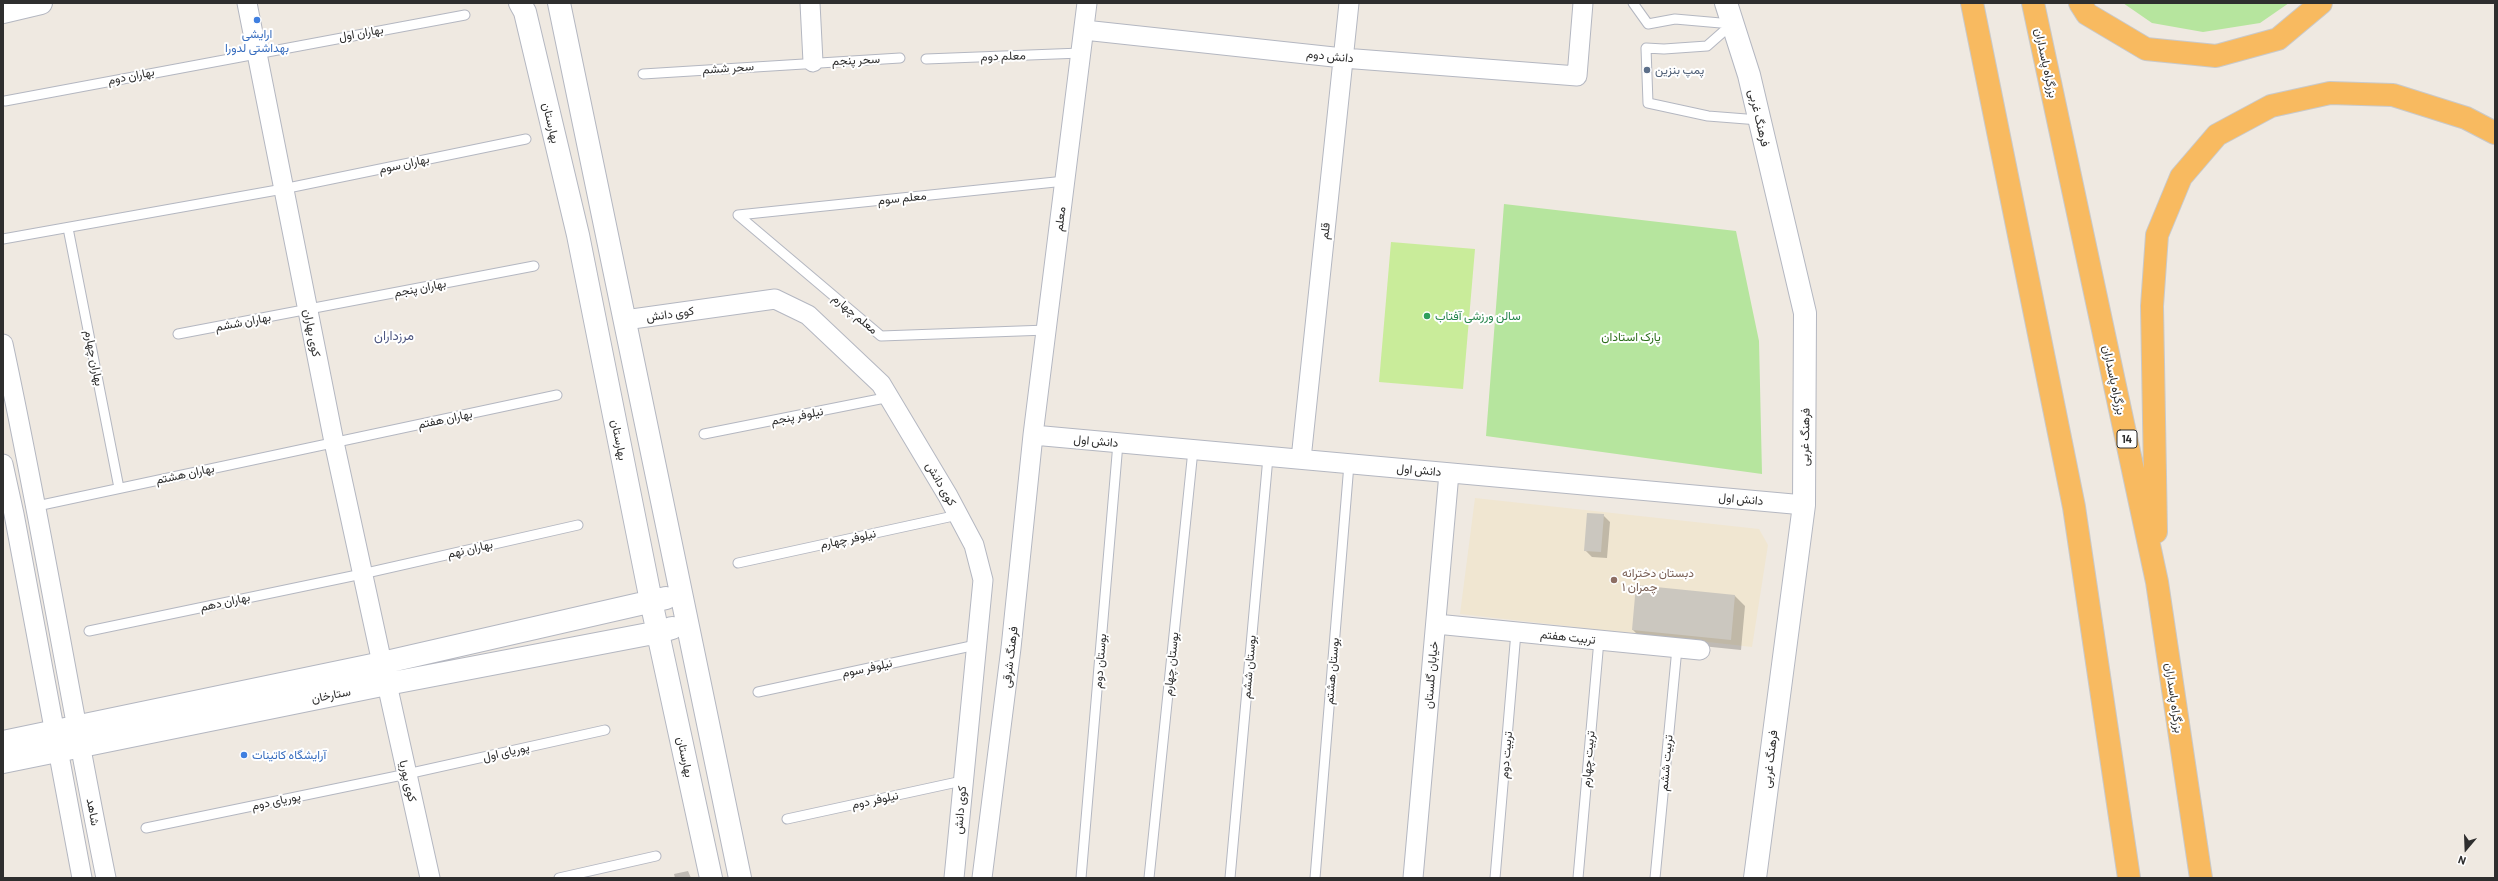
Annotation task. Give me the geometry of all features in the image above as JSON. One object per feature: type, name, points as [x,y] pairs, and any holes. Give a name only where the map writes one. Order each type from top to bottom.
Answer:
[{"type":"highway","points":[[1972,3],[2074,507],[2129,878]]},
{"type":"highway","name":"بزرگراه پاسداران","points":[[2033,3],[2157,582],[2201,878]]},
{"type":"highway","points":[[2080,3],[2087,14],[2146,49],[2216,56],[2278,38],[2321,3]]},
{"type":"highway","points":[[2157,582],[2152,306],[2157,235],[2181,177],[2217,135],[2271,106],[2330,93],[2394,95],[2466,118],[2495,133]]},
{"type":"street","points":[[3,12],[41,3]]},
{"type":"street","name":"کوی بهاران","points":[[247,3],[282,189],[334,442],[382,663]]},
{"type":"street","name":"بهارستان","points":[[520,3],[525,12],[578,235],[651,601],[659,632],[711,878]]},
{"type":"street","points":[[559,3],[682,595],[689,622],[740,878]]},
{"type":"street","points":[[810,3],[813,62]]},
{"type":"street","name":"معلم","points":[[1034,435],[1087,3]]},
{"type":"street","name":"قلم","points":[[1301,459],[1349,3]]},
{"type":"street","name":"دانش دوم","points":[[1084,30],[1343,58],[1577,76],[1584,3]]},
{"type":"street","name":"فرهنگ غربی","points":[[1726,3],[1748,74],[1760,120],[1806,313],[1804,504],[1756,878]]},
{"type":"street","name":"کوی دانش","points":[[626,320],[775,299],[808,315],[882,384],[890,397],[974,545],[983,580],[962,781],[954,878]]},
{"type":"street","name":"شاهد","points":[[3,344],[30,468],[78,737],[106,878]]},
{"type":"street","name":"دانش اول","points":[[1034,435],[1804,504]]},
{"type":"street","name":"فرهنگ شرقی","points":[[982,878],[1011,648],[1034,435]]},
{"type":"street","points":[[5,471],[12,481],[22,480],[29,473],[30,468]]},
{"type":"street","name":"شاهد","points":[[5,471],[9,515],[56,741],[82,878]]},
{"type":"street","name":"خیابان گلستان","points":[[1413,878],[1449,473]]},
{"type":"street","name":"ستارخان","points":[[78,737],[382,663],[682,595]]},
{"type":"street","name":"ستارخان","points":[[3,742],[56,741],[387,684],[659,632],[689,622]]},
{"type":"street","name":"تربیت هفتم","points":[[1436,624],[1700,650]]},
{"type":"street","name":"کوی پوریا","points":[[387,684],[430,878]]},
{"type":"street","name":"ستارخان","points":[[3,762],[56,741]]},
{"type":"lane","points":[[1633,3],[1648,24],[1675,19],[1732,24]]},
{"type":"lane","name":"بهاران اول","points":[[257,52],[465,15]]},
{"type":"lane","points":[[1732,24],[1707,46],[1664,49],[1646,48],[1648,103],[1708,116],[1760,120]]},
{"type":"lane","name":"بهاران دوم","points":[[5,101],[257,52]]},
{"type":"lane","name":"معلم دوم","points":[[926,59],[1081,53]]},
{"type":"lane","name":"سحر پنجم","points":[[813,62],[900,58]]},
{"type":"lane","name":"سحر ششم","points":[[643,74],[813,62]]},
{"type":"lane","name":"بهاران سوم","points":[[282,189],[526,139]]},
{"type":"lane","name":"معلم سوم","points":[[738,215],[1065,181]]},
{"type":"lane","points":[[3,239],[282,189]]},
{"type":"lane","name":"معلم چهارم","points":[[738,215],[881,336],[1047,330]]},
{"type":"lane","name":"بهاران چهارم","points":[[68,228],[119,488]]},
{"type":"lane","name":"بهاران پنجم","points":[[307,310],[534,266]]},
{"type":"lane","name":"بهاران ششم","points":[[178,334],[307,310]]},
{"type":"lane","name":"بهاران هفتم","points":[[334,442],[557,395]]},
{"type":"lane","name":"نیلوفر پنجم","points":[[704,434],[890,397]]},
{"type":"lane","name":"بهاران هشتم","points":[[37,506],[334,442]]},
{"type":"lane","name":"بوستان دوم","points":[[1081,878],[1118,443]]},
{"type":"lane","name":"بوستان چهارم","points":[[1149,878],[1193,450]]},
{"type":"lane","name":"بوستان ششم","points":[[1230,878],[1268,457]]},
{"type":"lane","name":"بوستان هشتم","points":[[1315,878],[1349,464]]},
{"type":"lane","name":"نیلوفر چهارم","points":[[738,563],[958,515]]},
{"type":"lane","name":"بهاران نهم","points":[[362,574],[578,525]]},
{"type":"lane","name":"بهاران دهم","points":[[89,631],[362,574]]},
{"type":"lane","name":"تربیت دوم","points":[[1495,878],[1516,632]]},
{"type":"lane","name":"تربیت چهارم","points":[[1578,878],[1599,640]]},
{"type":"lane","name":"نیلوفر سوم","points":[[758,692],[976,645]]},
{"type":"lane","name":"تربیت ششم","points":[[1655,878],[1677,648]]},
{"type":"lane","name":"پوریای اول","points":[[407,774],[605,730]]},
{"type":"lane","name":"پوریای دوم","points":[[146,828],[407,774]]},
{"type":"lane","name":"نیلوفر دوم","points":[[787,819],[962,781]]},
{"type":"lane","points":[[559,878],[656,856]]},
{"type":"shaded area","name":"دبستان دخترانه چمران ۱","points":[[1475,498],[1759,529],[1768,545],[1752,647],[1460,614]]},
{"type":"green space","points":[[2123,3],[2289,3],[2260,23],[2203,32],[2152,23]]},
{"type":"green space","name":"پارک استادان","points":[[1504,204],[1736,231],[1759,341],[1762,474],[1486,436]]},
{"type":"green space","name":"سالن ورزشی آفتاب","points":[[1391,242],[1475,249],[1463,389],[1379,382]]},
{"type":"building","points":[[1587,513],[1604,514],[1601,552],[1584,551]]},
{"type":"building","points":[[1636,585],[1735,595],[1731,640],[1632,630]]},
{"type":"place","name":"ارایشی بهداشتی لدورا","points":[[257,20]]},
{"type":"place","name":"پمپ بنزین","points":[[1647,70]]},
{"type":"place","name":"سالن ورزشی آفتاب","points":[[1427,316]]},
{"type":"place","name":"دبستان دخترانه چمران ۱","points":[[1614,580]]},
{"type":"place","name":"آرایشگاه کاتینات","points":[[244,755]]},
{"type":"district","name":"مرزداران","points":[[394,336]]}]
